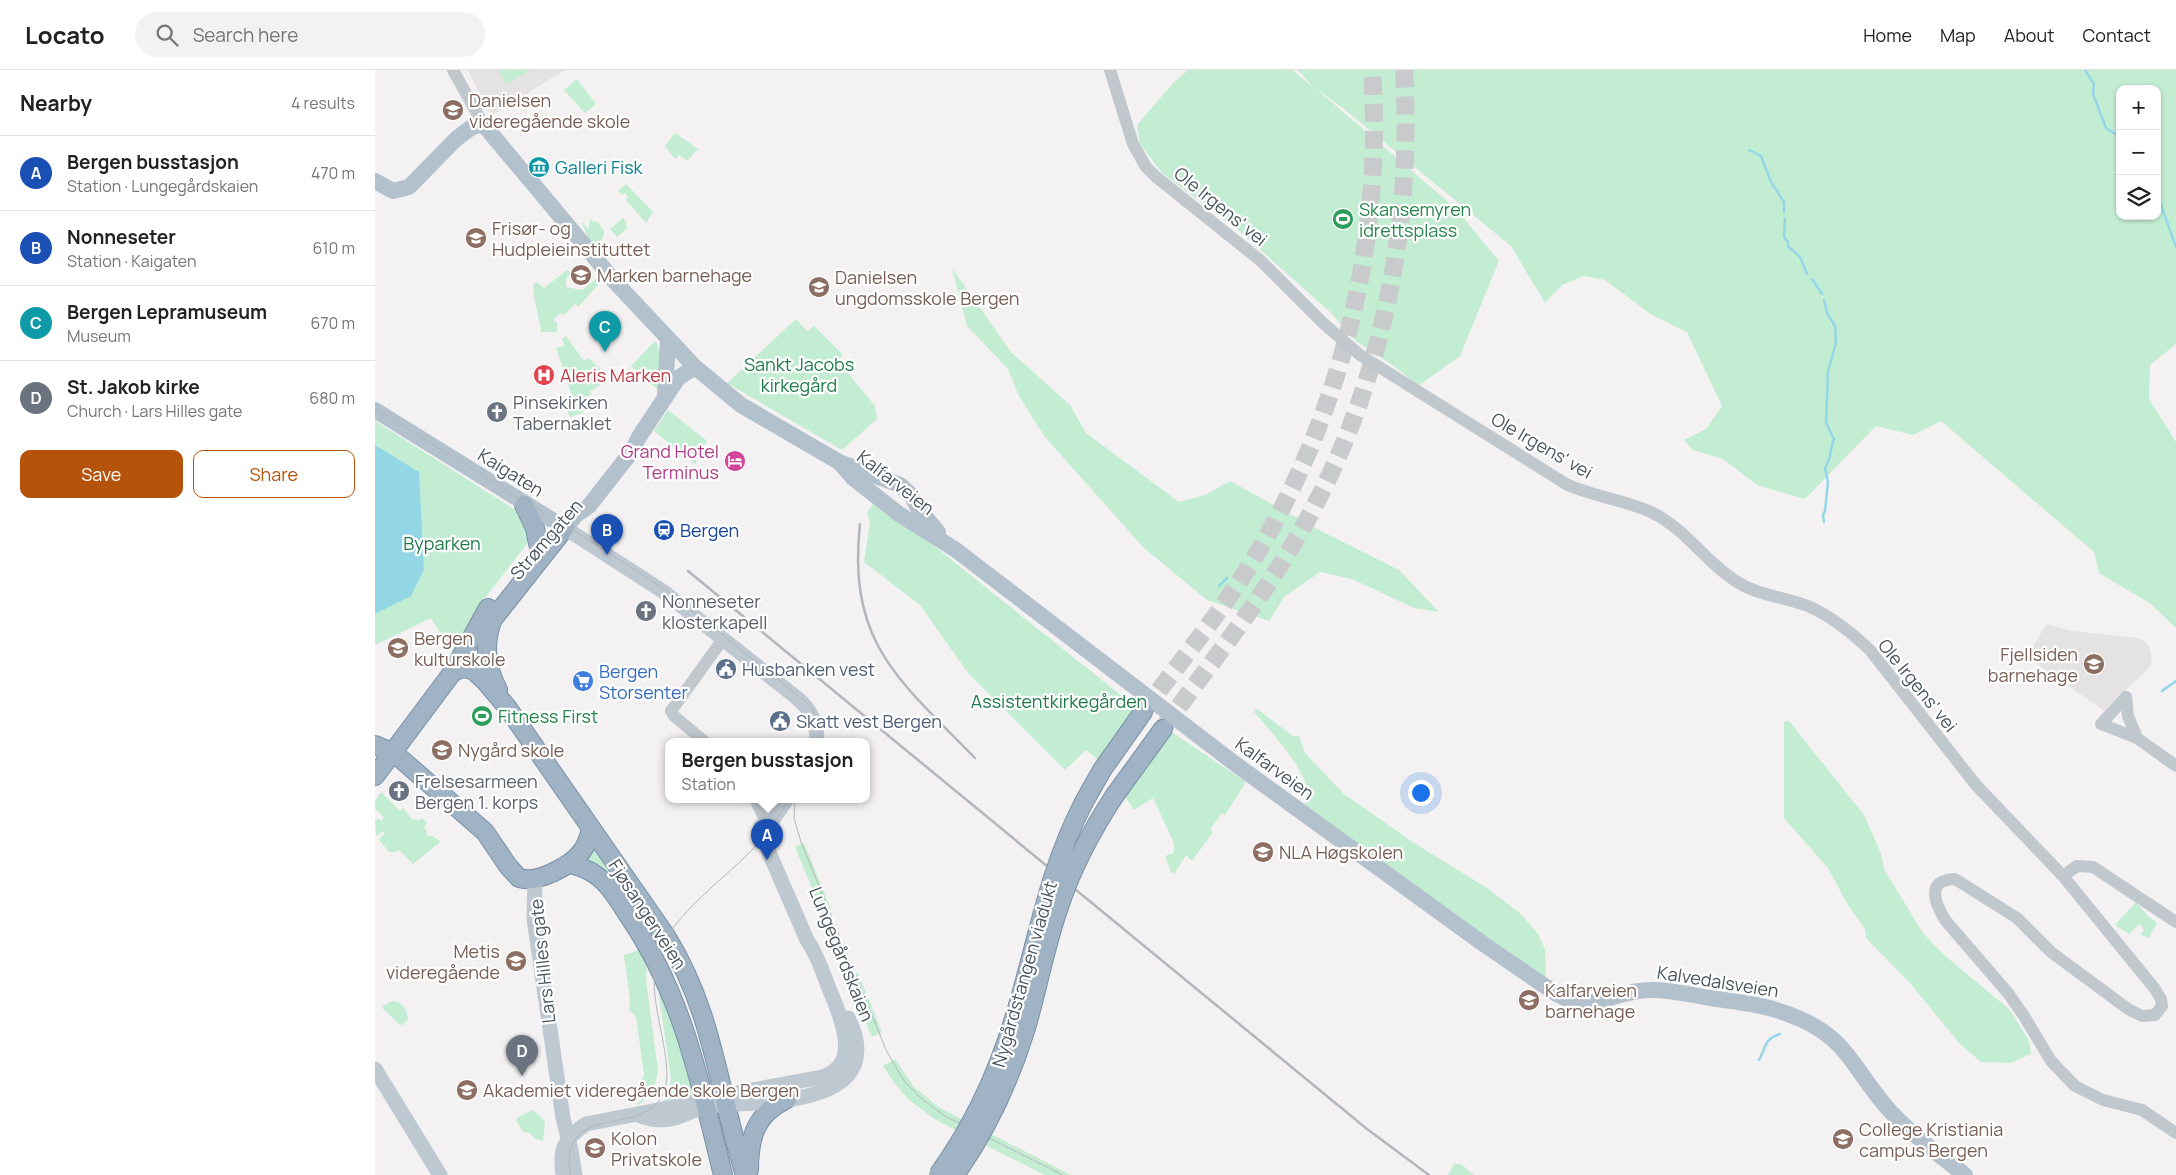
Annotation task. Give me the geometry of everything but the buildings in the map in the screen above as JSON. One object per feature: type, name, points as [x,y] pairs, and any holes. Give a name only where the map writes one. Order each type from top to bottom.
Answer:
[{"type":"highway","points":[[524,504],[535,528],[538,544]]},
{"type":"highway","name":"Strømgaten","points":[[452,673],[483,614],[538,544],[561,526]]},
{"type":"highway","name":"Strømgaten","points":[[486,644],[493,619],[561,526]]},
{"type":"highway","name":"Fjøsangerveien","points":[[486,644],[489,667],[507,707]]},
{"type":"highway","name":"Fjøsangerveien","points":[[452,673],[461,668],[473,670],[507,707],[666,936],[681,961],[701,1008],[747,1175]]},
{"type":"highway","points":[[375,776],[452,673]]},
{"type":"highway","name":"Nygårdstangen viadukt","points":[[938,1175],[965,1136],[994,1078],[1014,1020],[1044,902],[1057,862],[1078,812],[1102,770],[1143,712]]},
{"type":"highway","name":"Nygårdstangen viadukt","points":[[955,1175],[996,1106],[1019,1050],[1050,934],[1064,893],[1089,838],[1115,795],[1163,729]]},
{"type":"highway","name":"Lars Hilles gate","points":[[375,745],[392,755],[485,832],[516,876],[524,880],[535,879]]},
{"type":"highway","points":[[535,879],[571,864],[583,850],[591,829]]},
{"type":"highway","name":"Fjøsangerveien","points":[[571,864],[585,867],[605,881],[653,953],[677,1007],[705,1102],[723,1175]]},
{"type":"highway","points":[[747,1175],[749,1148],[758,1123],[767,1110],[787,1099]]},
{"type":"main road","points":[[375,181],[393,191],[409,187],[456,139],[472,127],[483,124],[587,250],[668,340],[695,367],[741,405],[839,462]]},
{"type":"main road","points":[[665,398],[668,340]]},
{"type":"main road","name":"Strømgaten","points":[[561,526],[589,506],[632,452],[639,437],[678,378],[695,367]]},
{"type":"main road","name":"Kaigaten","points":[[375,410],[664,592],[808,709],[816,724],[817,738]]},
{"type":"main road","name":"Kalfarveien","points":[[839,462],[854,478],[899,514],[956,550],[1129,684],[1346,845],[1549,989],[1567,1000],[1581,1003]]},
{"type":"main road","name":"Kalfarveien","points":[[839,462],[900,485],[911,495],[930,523],[956,550]]},
{"type":"main road","points":[[764,825],[774,818],[784,803]]},
{"type":"main road","name":"Lungegårdskaien","points":[[726,1100],[761,1088],[827,1076],[840,1065],[844,1055],[845,1039],[838,1010],[772,858],[764,825]]},
{"type":"main road","name":"Lungegårdskaien","points":[[569,1139],[586,1124],[637,1114],[705,1102],[787,1099],[821,1092],[838,1084],[848,1074],[853,1063],[857,1042],[764,825]]},
{"type":"main road","name":"Lars Hilles gate","points":[[535,879],[534,919],[563,1118],[569,1139],[575,1175]]},
{"type":"main road","name":"Kalvedalsveien","points":[[1581,1003],[1593,1003],[1632,991],[1662,990],[1760,1005],[1802,1019],[1821,1029],[1843,1048],[1891,1112],[1921,1140],[1965,1175]]},
{"type":"main road","points":[[375,1068],[440,1175]]},
{"type":"main road","points":[[719,1074],[734,1085],[761,1088]]},
{"type":"main road","points":[[563,1175],[560,1158],[569,1139]]},
{"type":"street","points":[[453,70],[483,124]]},
{"type":"street","name":"Ole Irgens' vei","points":[[1110,70],[1133,144],[1146,168],[1261,261],[1345,343],[1386,372],[1566,484],[1595,496],[1653,513],[1674,527],[1714,566],[1739,583],[1765,595],[1807,606],[1843,628],[1879,660],[1975,785],[2063,876],[2155,989],[2161,999],[2162,1006],[2155,1016],[2142,1016],[2103,992],[2051,952],[2017,918],[1955,878],[1945,879],[1937,886],[1934,896],[1937,908],[1945,920],[2008,993],[2051,1061],[2068,1079],[2089,1094],[2141,1110],[2176,1133]]},
{"type":"street","points":[[700,738],[673,716],[671,711],[723,639]]},
{"type":"street","points":[[2137,738],[2128,716],[2126,697],[2101,724],[2137,738],[2176,766]]},
{"type":"street","points":[[757,803],[764,825]]},
{"type":"street","points":[[2063,876],[2077,866],[2093,867],[2176,922]]},
{"type":"shaded area","points":[[468,70],[565,70],[491,116]]},
{"type":"shaded area","name":"Fjellsiden barnehage","points":[[2047,624],[2072,631],[2138,638],[2146,642],[2150,649],[2152,660],[2149,668],[2104,711],[2026,656]]},
{"type":"green space","points":[[498,70],[531,70],[506,84]]},
{"type":"green space","points":[[1188,70],[1292,70],[1313,87],[1298,70],[2176,70],[2176,344],[2150,365],[2149,399],[2176,442],[2176,628],[2151,604],[2099,573],[2094,552],[1941,421],[1913,435],[1876,426],[1805,499],[1757,485],[1723,459],[1693,450],[1684,440],[1706,429],[1722,406],[1687,332],[1652,315],[1605,280],[1584,276],[1562,285],[1545,303],[1511,246],[1344,109],[1314,87],[1455,208],[1499,261],[1460,356],[1418,386],[1398,369],[1356,341],[1330,312],[1237,229],[1162,173],[1140,144],[1137,125],[1174,82]]},
{"type":"green space","points":[[577,79],[596,104],[585,113],[564,90]]},
{"type":"green space","points":[[675,133],[698,149],[687,161],[679,155],[675,159],[665,146]]},
{"type":"green space","points":[[626,184],[653,212],[646,223],[626,200],[628,197],[625,193],[622,195],[618,191]]},
{"type":"green space","points":[[591,218],[592,221],[598,222],[604,231],[603,238],[597,244],[601,249],[598,251],[590,241],[582,224],[588,229]]},
{"type":"green space","points":[[623,218],[627,228],[617,237],[610,229]]},
{"type":"green space","points":[[952,268],[1011,352],[1070,405],[1086,433],[1179,502],[1205,495],[1230,481],[1323,532],[1399,570],[1439,612],[1414,608],[1352,579],[1320,572],[1284,597],[1269,621],[1207,600],[1144,548],[1044,436],[1018,394],[1008,369],[967,326]]},
{"type":"green space","points":[[567,270],[571,273],[566,278],[566,287],[582,290],[596,279],[600,283],[578,307],[575,304],[564,315],[560,313],[553,320],[557,323],[557,332],[541,332],[533,288],[534,283],[538,283],[544,288]]},
{"type":"green space","name":"Sankt Jacobs kirkegård","points":[[796,319],[807,331],[814,326],[842,354],[839,362],[875,406],[877,419],[842,450],[727,383]]},
{"type":"green space","points":[[566,336],[584,361],[589,358],[600,369],[602,377],[597,380],[600,385],[589,392],[592,394],[583,400],[574,402],[556,348],[564,346],[562,339]]},
{"type":"green space","points":[[655,341],[661,358],[660,378],[657,389],[631,366]]},
{"type":"green space","points":[[582,400],[585,408],[583,413],[570,417],[565,407]]},
{"type":"green space","points":[[668,410],[707,441],[696,457],[696,465],[654,431]]},
{"type":"green space","name":"Byparken","points":[[375,421],[517,511],[526,527],[528,536],[526,545],[478,607],[452,652],[431,618],[375,645]]},
{"type":"green space","name":"Assistentkirkegården","points":[[874,502],[924,538],[1137,708],[1100,761],[1086,750],[1065,770],[968,673],[920,605],[864,562],[870,522],[867,513]]},
{"type":"green space","points":[[1257,709],[1293,736],[1299,736],[1305,753],[1344,794],[1414,843],[1487,888],[1521,914],[1538,934],[1545,949],[1546,980],[1305,805],[1307,788],[1301,773],[1283,746],[1255,713],[1254,710]]},
{"type":"green space","points":[[1789,721],[1864,815],[1880,851],[1885,871],[1923,933],[1943,954],[2010,1010],[2029,1041],[2031,1054],[2011,1063],[1981,1062],[1959,1043],[1910,983],[1866,938],[1865,929],[1848,905],[1828,868],[1784,818],[1784,722]]},
{"type":"green space","points":[[1170,731],[1246,782],[1225,815],[1222,813],[1210,829],[1213,832],[1192,861],[1186,855],[1174,874],[1171,872],[1165,856],[1174,853],[1174,843],[1153,798],[1134,810],[1125,796]]},
{"type":"green space","points":[[381,792],[400,811],[403,808],[413,820],[418,821],[422,818],[427,823],[424,828],[427,830],[428,836],[433,836],[440,842],[413,864],[399,850],[389,852],[379,839],[385,834],[383,831],[376,836],[375,822],[378,818],[381,821],[384,817],[375,809],[375,801]]},
{"type":"green space","points":[[804,843],[831,909],[822,913],[795,847]]},
{"type":"green space","points":[[590,844],[617,879],[614,881],[584,860]]},
{"type":"green space","points":[[2136,902],[2157,923],[2149,938],[2141,935],[2144,930],[2140,924],[2129,934],[2115,925]]},
{"type":"green space","points":[[639,948],[647,959],[646,979],[658,1070],[654,1090],[638,1106],[638,1103],[642,1100],[639,1085],[644,1075],[636,1016],[629,1010],[630,1000],[624,955]]},
{"type":"green space","points":[[858,973],[882,1032],[872,1037],[847,977]]},
{"type":"green space","points":[[657,982],[671,1013],[695,1094],[661,1104],[668,1094],[671,1078]]},
{"type":"green space","points":[[392,1001],[401,1004],[405,1009],[408,1019],[403,1025],[399,1024],[383,1009],[383,1006]]},
{"type":"green space","points":[[895,1059],[914,1087],[940,1108],[1071,1175],[1045,1175],[936,1120],[908,1099],[895,1084],[883,1066]]},
{"type":"green space","points":[[533,1110],[545,1121],[543,1141],[535,1139],[529,1132],[523,1132],[516,1120],[518,1117]]},
{"type":"green space","points":[[1454,1164],[1461,1164],[1474,1175],[1448,1175]]},
{"type":"water","points":[[375,445],[419,472],[424,570],[411,596],[375,614]]},
{"type":"waterway","points":[[2085,70],[2094,84],[2093,94],[2106,128],[2116,134]]},
{"type":"waterway","points":[[1749,150],[1761,156],[1771,182],[1784,202],[1784,212]]},
{"type":"waterway","points":[[2161,205],[2176,247]]},
{"type":"waterway","points":[[1785,219],[1784,237],[1788,242],[1788,246],[1800,257],[1807,274]]},
{"type":"waterway","points":[[1812,279],[1822,294]]},
{"type":"waterway","points":[[1824,300],[1827,313],[1835,326],[1836,343],[1828,371],[1826,423],[1834,439],[1825,468],[1828,482],[1823,515],[1824,522]]},
{"type":"waterway","points":[[1219,586],[1227,578]]},
{"type":"waterway","points":[[2162,691],[2176,681]]},
{"type":"waterway","points":[[1759,1060],[1768,1041],[1780,1034]]},
{"type":"tunnel","points":[[1143,712],[1212,621],[1250,565],[1282,508],[1309,450],[1332,389],[1350,327],[1363,264],[1371,200],[1374,135],[1372,70]]},
{"type":"tunnel","points":[[1163,728],[1230,638],[1277,570],[1322,492],[1347,435],[1368,376],[1384,317],[1396,256],[1403,194],[1406,132],[1404,70]]},
{"type":"tram line","points":[[375,408],[581,535],[666,590],[805,701],[817,720],[820,738]]},
{"type":"tram line","points":[[570,1175],[570,1150],[579,1134],[594,1126],[631,1118],[648,1111],[661,1098],[667,1077],[654,980],[655,967],[660,951],[668,935],[680,919],[751,851],[762,839],[786,803]]},
{"type":"tram line","points":[[795,803],[794,818],[801,842],[887,1052],[904,1081],[922,1099],[945,1116],[1063,1175]]},
{"type":"railway","points":[[860,524],[858,565],[862,600],[871,630],[884,656],[902,681],[975,758]]},
{"type":"railway","points":[[688,571],[1367,1129],[1429,1175]]},
{"type":"place","name":"Danielsen videregående skole","points":[[453,110]]},
{"type":"place","name":"Galleri Fisk","points":[[539,167]]},
{"type":"place","name":"Skansemyren idrettsplass","points":[[1343,219]]},
{"type":"place","name":"Frisør- og Hudpleieinstituttet","points":[[476,238]]},
{"type":"place","name":"Marken barnehage","points":[[581,275]]},
{"type":"place","name":"Danielsen ungdomsskole Bergen","points":[[819,287]]},
{"type":"place","name":"Bergen Lepramuseum","points":[[605,352]]},
{"type":"place","name":"Aleris Marken","points":[[544,375]]},
{"type":"place","name":"Pinsekirken Tabernaklet","points":[[497,412]]},
{"type":"place","name":"Grand Hotel Terminus","points":[[735,461]]},
{"type":"place","name":"Bergen","points":[[664,530]]},
{"type":"place","name":"Nonneseter","points":[[607,555]]},
{"type":"place","name":"Nonneseter klosterkapell","points":[[646,611]]},
{"type":"place","name":"Bergen kulturskole","points":[[398,648]]},
{"type":"place","name":"Fjellsiden barnehage","points":[[2094,664]]},
{"type":"place","name":"Husbanken vest","points":[[726,669]]},
{"type":"place","name":"Bergen Storsenter","points":[[583,681]]},
{"type":"place","name":"Fitness First","points":[[482,716]]},
{"type":"place","name":"Skatt vest Bergen","points":[[780,721]]},
{"type":"place","name":"Nygård skole","points":[[442,750]]},
{"type":"place","name":"Frelsesarmeen Bergen 1. korps","points":[[399,791]]},
{"type":"place","name":"NLA Høgskolen","points":[[1263,852]]},
{"type":"place","name":"Bergen busstasjon","points":[[767,860]]},
{"type":"place","name":"Metis videregående","points":[[516,961]]},
{"type":"place","name":"Kalfarveien barnehage","points":[[1529,1000]]},
{"type":"place","name":"St. Jakob kirke","points":[[522,1076]]},
{"type":"place","name":"Akademiet videregående skole Bergen","points":[[467,1090]]},
{"type":"place","name":"College Kristiania campus Bergen","points":[[1843,1139]]},
{"type":"place","name":"Kolon Privatskole","points":[[595,1148]]}]
